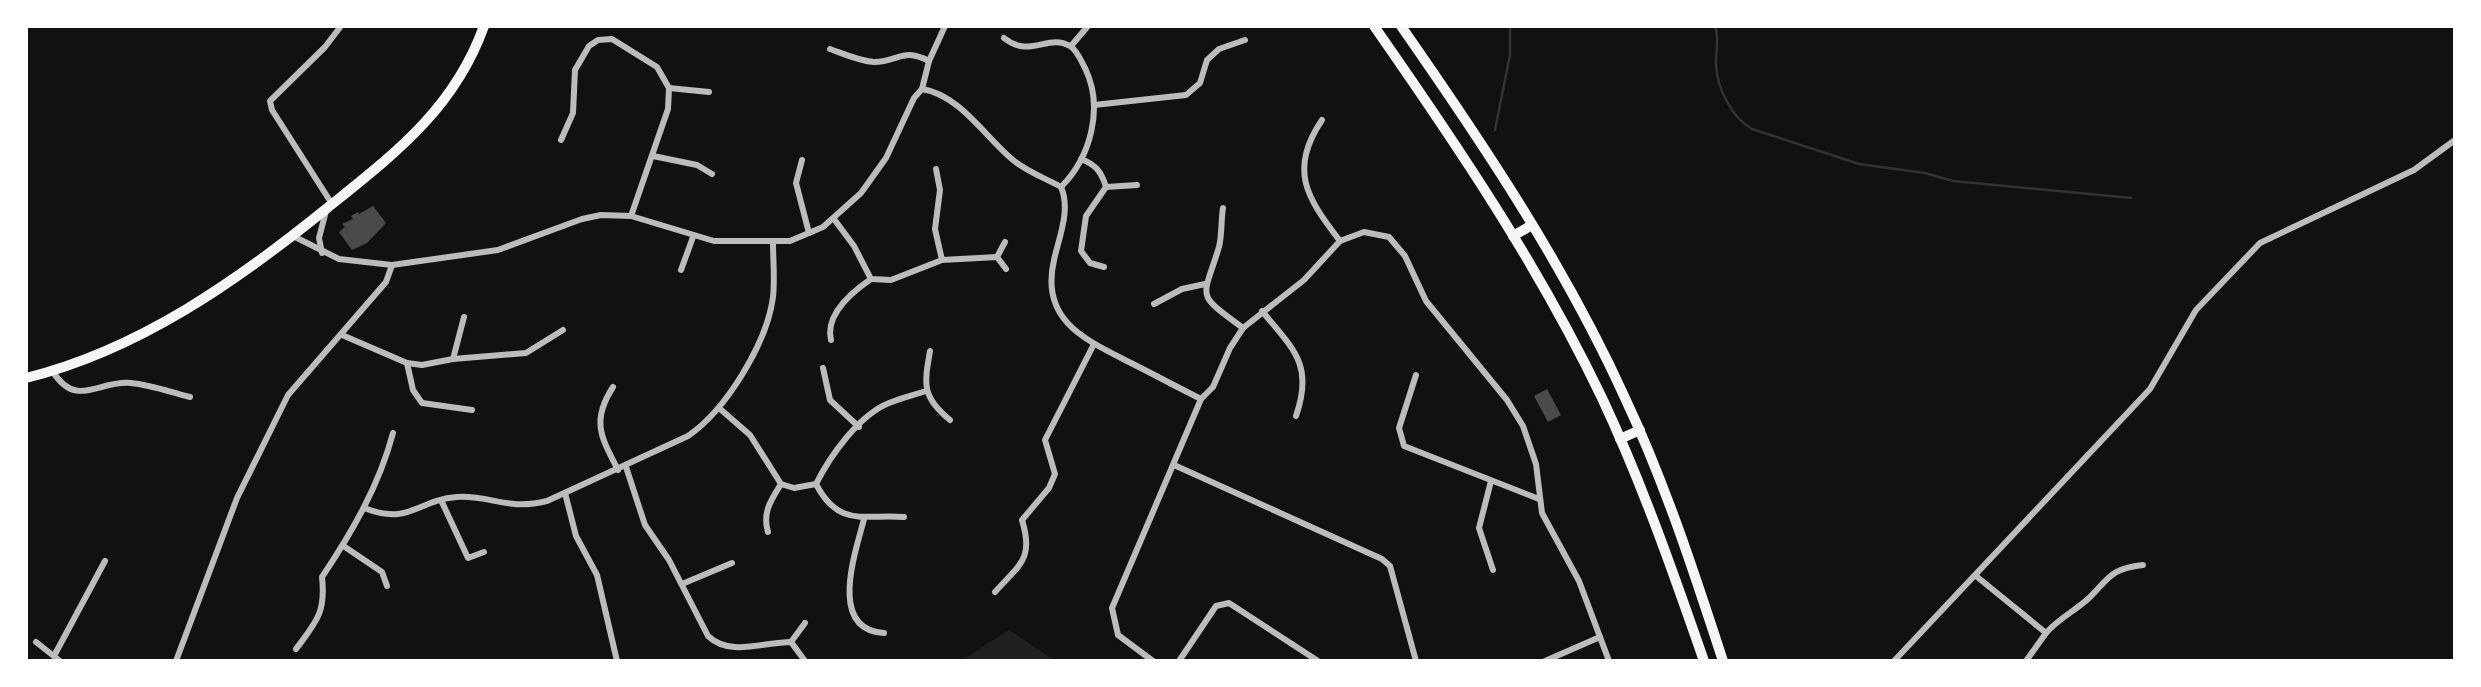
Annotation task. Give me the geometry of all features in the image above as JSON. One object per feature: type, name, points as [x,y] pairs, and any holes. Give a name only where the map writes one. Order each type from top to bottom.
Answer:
[{"type":"highway","points":[[26,378],[53,372],[159,327],[293,236],[389,161],[421,128],[473,56],[484,26]]},
{"type":"highway","points":[[1374,26],[1513,236],[1580,355],[1620,439],[1656,526],[1704,661]]},
{"type":"highway","points":[[1402,26],[1532,225],[1601,349],[1640,430],[1676,519],[1723,661]]},
{"type":"highway","points":[[1513,236],[1532,225]]},
{"type":"highway","points":[[1620,439],[1640,430]]},
{"type":"street","points":[[322,253],[319,238],[329,206],[272,110],[270,101],[325,47],[341,26]]},
{"type":"street","points":[[293,236],[322,253],[359,263],[392,265],[498,250],[591,217],[631,216],[693,237],[734,243],[773,243],[809,233],[834,219],[861,193],[886,158],[914,98],[922,89],[929,61],[946,26]]},
{"type":"street","points":[[1071,47],[1088,26]]},
{"type":"street","points":[[1004,38],[1025,48],[1060,42],[1071,47],[1087,71],[1094,105],[1089,139],[1081,159],[1061,187],[1065,207],[1050,279],[1052,295],[1064,321],[1094,344],[1201,399]]},
{"type":"street","points":[[561,140],[573,113],[578,61],[598,40],[612,40],[657,67],[668,88],[668,110],[631,216]]},
{"type":"street","points":[[1094,105],[1186,95],[1200,83],[1207,60],[1219,49],[1245,40]]},
{"type":"street","points":[[830,49],[865,61],[879,62],[902,54],[915,54],[929,61]]},
{"type":"street","points":[[668,88],[709,92]]},
{"type":"street","points":[[922,89],[933,90],[973,120],[1028,172],[1061,187]]},
{"type":"street","points":[[1322,120],[1310,139],[1304,178],[1312,204],[1340,241]]},
{"type":"street","points":[[1894,661],[2150,389],[2196,310],[2260,243],[2414,170],[2455,139]]},
{"type":"street","points":[[653,156],[697,165],[712,174]]},
{"type":"street","points":[[1081,159],[1093,164],[1102,173],[1106,187]]},
{"type":"street","points":[[802,160],[796,183],[809,233]]},
{"type":"street","points":[[936,169],[940,190],[935,229],[942,260]]},
{"type":"street","points":[[1106,187],[1137,185]]},
{"type":"street","points":[[1104,267],[1090,262],[1081,251],[1086,216],[1106,187]]},
{"type":"street","points":[[1223,208],[1220,244],[1205,284],[1213,306],[1243,328]]},
{"type":"street","points":[[834,219],[854,246],[871,279]]},
{"type":"street","points":[[1153,661],[1118,635],[1112,608],[1201,399],[1213,387],[1230,348],[1243,328],[1304,280],[1340,241],[1373,231],[1389,237],[1398,246],[1426,301],[1507,400],[1523,426],[1536,464],[1542,513],[1579,582],[1609,661]]},
{"type":"street","points":[[681,270],[693,237]]},
{"type":"street","points":[[997,257],[1005,242]]},
{"type":"street","points":[[364,508],[384,516],[396,516],[441,500],[474,496],[511,506],[527,506],[626,467],[688,436],[706,424],[750,360],[768,319],[773,297],[773,243]]},
{"type":"street","points":[[831,340],[830,325],[835,315],[871,279],[891,280],[942,260],[997,257]]},
{"type":"street","points":[[997,257],[1006,269]]},
{"type":"street","points":[[176,661],[237,498],[288,395],[387,282],[392,265]]},
{"type":"street","points":[[1154,304],[1182,289],[1205,284]]},
{"type":"street","points":[[1262,311],[1298,355],[1303,366],[1302,398],[1296,415]]},
{"type":"street","points":[[453,359],[464,317]]},
{"type":"street","points":[[342,335],[407,363],[422,365],[453,359],[526,353],[564,330]]},
{"type":"street","points":[[995,592],[1024,559],[1029,542],[1022,520],[1049,488],[1055,474],[1045,440],[1094,344]]},
{"type":"street","points":[[930,351],[926,391],[929,401],[950,420]]},
{"type":"street","points":[[407,363],[413,390],[422,403],[472,410]]},
{"type":"street","points":[[823,368],[830,400],[859,426]]},
{"type":"street","points":[[53,372],[59,382],[76,391],[131,383],[190,397]]},
{"type":"street","points":[[1416,375],[1399,428],[1404,446],[1539,499]]},
{"type":"street","points":[[613,387],[600,413],[600,427],[602,439],[618,470]]},
{"type":"street","points":[[816,484],[829,459],[871,412],[888,403],[926,391]]},
{"type":"street","points":[[719,408],[750,435],[781,484],[794,488],[816,484]]},
{"type":"street","points":[[296,649],[314,625],[325,601],[322,577],[345,547],[384,469],[393,433]]},
{"type":"street","points":[[1174,465],[1382,559],[1390,566],[1416,661]]},
{"type":"street","points":[[626,467],[645,525],[682,584],[700,624],[718,646],[735,648],[764,642],[791,642]]},
{"type":"street","points":[[1491,481],[1479,528],[1493,570]]},
{"type":"street","points":[[768,532],[765,522],[767,508],[781,484]]},
{"type":"street","points":[[816,484],[823,497],[841,514],[864,519],[904,517]]},
{"type":"street","points":[[565,493],[576,536],[597,575],[617,661]]},
{"type":"street","points":[[441,500],[468,558],[484,552]]},
{"type":"street","points":[[864,519],[850,575],[851,602],[855,615],[866,628],[884,633]]},
{"type":"street","points":[[345,547],[382,572],[387,586]]},
{"type":"street","points":[[54,656],[105,561]]},
{"type":"street","points":[[682,584],[732,563]]},
{"type":"street","points":[[2026,661],[2062,615],[2089,597],[2114,571],[2143,565]]},
{"type":"street","points":[[1976,576],[2046,633]]},
{"type":"street","points":[[1179,661],[1216,606],[1228,603],[1318,661]]},
{"type":"street","points":[[791,642],[805,623]]},
{"type":"street","points":[[1545,661],[1601,637]]},
{"type":"street","points":[[36,642],[60,661]]},
{"type":"street","points":[[791,642],[805,661]]},
{"type":"shaded area","points":[[1009,630],[1055,661],[961,661]]},
{"type":"building","points":[[373,206],[386,223],[367,243],[352,250],[339,232],[345,227],[342,224],[353,219],[351,216]]},
{"type":"building","points":[[1547,389],[1561,415],[1548,422],[1534,396]]},
{"type":"waterway","points":[[1495,130],[1510,55],[1510,26]]},
{"type":"waterway","points":[[1715,26],[1717,74],[1723,92],[1738,118],[1752,129],[1859,164],[1925,173],[1953,181],[2131,198]]}]
